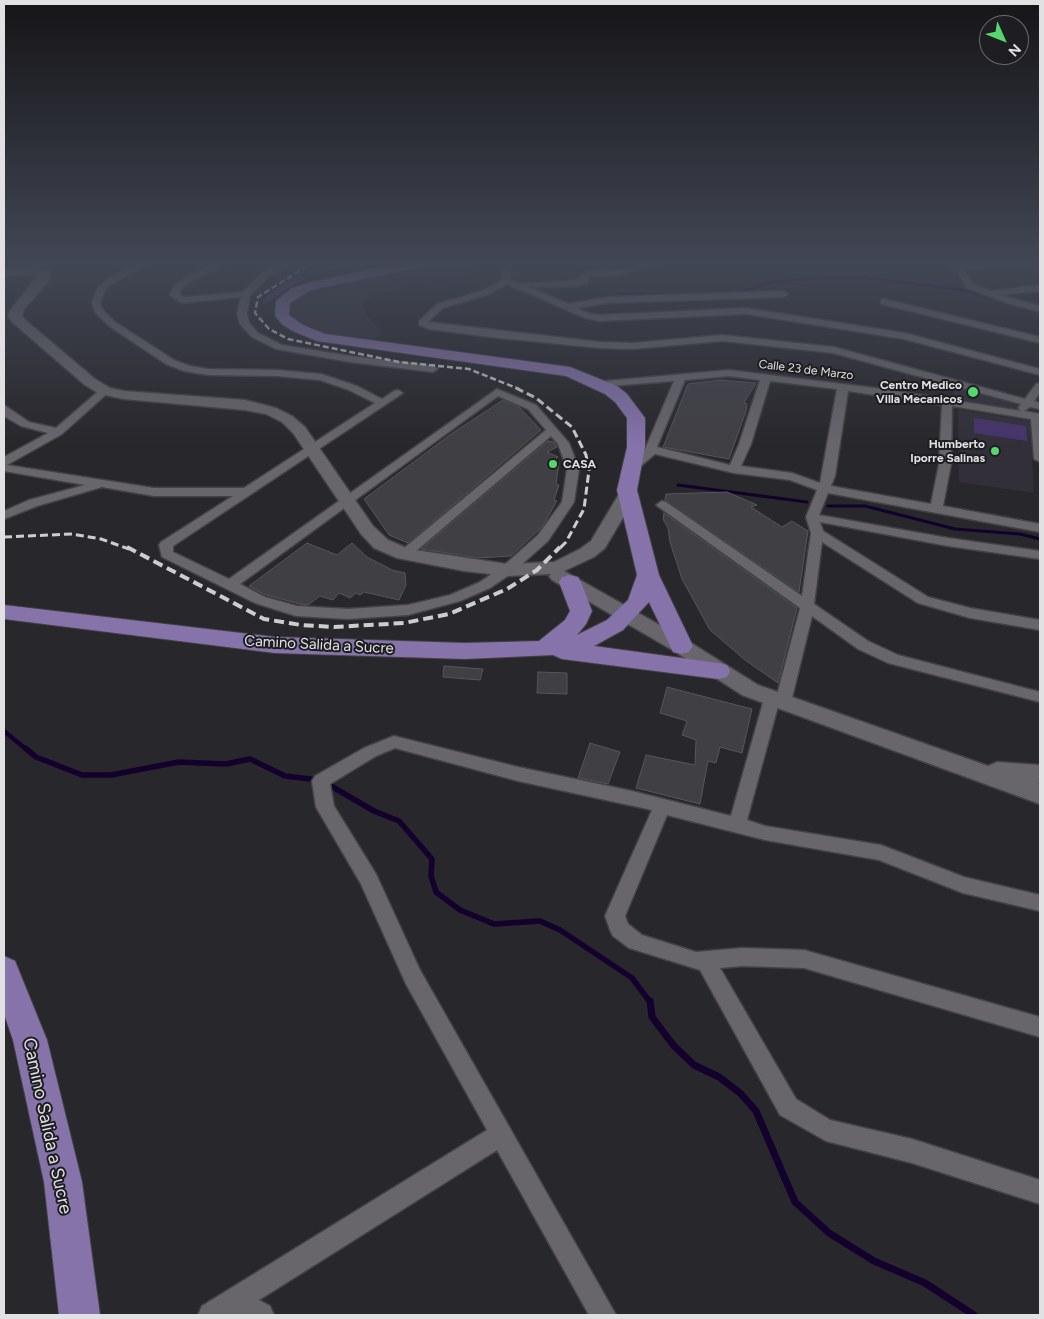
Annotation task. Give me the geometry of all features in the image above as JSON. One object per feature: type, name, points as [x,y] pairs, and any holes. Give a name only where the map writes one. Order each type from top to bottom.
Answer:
[{"type":"main road","points":[[20,323],[90,382],[105,390],[124,395],[245,405],[271,411],[287,419],[299,430],[367,530],[381,544],[404,554],[464,565],[507,570],[548,569],[574,561],[598,544],[628,494],[627,490],[636,447],[636,418],[621,398],[598,384],[554,369],[322,338],[298,328],[291,323]]},
{"type":"main road","points":[[627,490],[648,575],[668,622],[681,646]]},
{"type":"main road","points":[[548,569],[628,614],[750,690],[1040,794]]},
{"type":"main road","name":"Camino Salida a Sucre","points":[[4,612],[275,645],[465,651],[543,649],[583,642],[615,625],[637,604],[645,588],[648,575]]},
{"type":"main road","points":[[543,649],[561,638],[575,624],[581,611],[570,582]]},
{"type":"main road","points":[[543,649],[614,656],[718,671]]},
{"type":"main road","points":[[974,769],[1040,774]]},
{"type":"main road","name":"Camino Salida a Sucre","points":[[4,971],[30,1040],[63,1182],[80,1315]]},
{"type":"street","points":[[112,323],[170,362],[188,370],[321,377],[354,388],[383,403]]},
{"type":"street","points":[[245,323],[255,335],[279,347],[432,369]]},
{"type":"street","points":[[422,323],[429,326],[490,334],[600,345],[632,346],[723,338],[834,350],[1028,402],[1039,413],[1040,459]]},
{"type":"street","points":[[823,323],[858,326],[905,336],[1040,372]]},
{"type":"street","points":[[968,323],[1040,340]]},
{"type":"street","name":"Calle 23 de Marzo","points":[[598,384],[729,373],[843,387],[1019,414],[1039,413]]},
{"type":"street","points":[[632,468],[648,456],[681,377]]},
{"type":"street","points":[[734,469],[745,444],[766,378]]},
{"type":"street","points":[[1019,414],[1040,386]]},
{"type":"street","points":[[737,824],[807,607],[817,533],[812,517],[829,476],[843,387]]},
{"type":"street","points":[[4,462],[58,432],[105,390]]},
{"type":"street","points":[[230,585],[497,392],[532,407],[563,443],[573,469],[568,502],[542,538],[507,570],[485,585],[455,598],[408,610],[348,614],[296,611],[260,600],[167,554],[166,546],[398,393]]},
{"type":"street","points":[[937,508],[945,464],[946,403]]},
{"type":"street","points":[[4,408],[8,414],[25,424],[58,432]]},
{"type":"street","points":[[404,554],[552,430]]},
{"type":"street","points":[[651,450],[668,456],[734,469],[792,477],[823,488],[1040,528]]},
{"type":"street","points":[[4,468],[154,492],[247,492]]},
{"type":"street","points":[[4,515],[33,503],[101,484]]},
{"type":"street","points":[[662,505],[863,645],[893,659],[1040,697]]},
{"type":"street","points":[[812,517],[948,542],[1040,555]]},
{"type":"street","points":[[817,533],[924,600],[970,613],[1040,625]]},
{"type":"street","points":[[603,1315],[413,977],[369,880],[325,807],[321,781],[370,752],[394,742],[737,824],[765,834],[881,853],[963,885],[1040,903]]},
{"type":"street","points":[[662,807],[615,916],[620,930],[636,942],[696,961],[742,957],[804,959],[1040,1027]]},
{"type":"street","points":[[705,960],[788,1107],[826,1130],[912,1151],[1040,1192]]},
{"type":"street","points":[[217,1311],[501,1134]]},
{"type":"street","points":[[217,1311],[258,1312],[262,1315]]},
{"type":"shaded area","points":[[298,323],[373,323],[379,327],[382,334],[369,342],[320,333]]},
{"type":"shaded area","name":"Centro Medico Villa Mecanicos","points":[[959,383],[1028,402],[1019,414],[947,403]]},
{"type":"shaded area","name":"Humberto Iporre Salinas","points":[[958,410],[1030,421],[1034,493],[959,482]]},
{"type":"shaded area","points":[[974,418],[1026,426],[1027,441],[974,433]]},
{"type":"building","points":[[720,380],[756,383],[744,403],[747,404],[746,411],[729,459],[663,447],[688,384]]},
{"type":"building","points":[[503,400],[519,407],[541,430],[408,543],[389,535],[364,499],[451,434]]},
{"type":"building","points":[[548,441],[554,442],[557,447],[547,452],[558,457],[554,461],[559,463],[556,484],[559,485],[554,500],[557,501],[542,527],[511,556],[477,558],[421,549]]},
{"type":"building","points":[[727,492],[757,505],[751,507],[782,527],[792,521],[808,531],[799,592],[665,500],[666,494]]},
{"type":"building","points":[[664,513],[797,608],[778,683],[745,660],[710,630],[682,579],[670,542],[668,528],[663,519]]},
{"type":"building","points":[[307,543],[337,555],[352,543],[367,557],[392,570],[405,573],[406,585],[399,600],[364,592],[360,595],[356,593],[350,598],[339,593],[333,600],[320,596],[308,605],[263,594],[249,586]]},
{"type":"building","points":[[444,666],[483,669],[480,680],[443,677]]},
{"type":"building","points":[[538,672],[567,673],[567,694],[537,693]]},
{"type":"building","points":[[667,687],[752,709],[742,753],[720,747],[716,763],[708,761],[700,804],[636,788],[646,755],[695,765],[696,740],[682,735],[687,721],[660,713]]},
{"type":"building","points":[[590,743],[620,752],[608,784],[578,778]]},
{"type":"waterway","points":[[678,485],[807,502]]},
{"type":"waterway","points":[[828,506],[865,506],[955,529],[1020,534],[1040,539]]},
{"type":"waterway","points":[[4,731],[27,750]]},
{"type":"waterway","points":[[25,748],[36,757],[82,775],[111,775],[179,762],[226,764],[250,759],[285,776],[319,780]]},
{"type":"waterway","points":[[326,783],[374,811],[399,821],[432,859],[431,876],[436,892],[460,910],[494,924],[540,921],[560,930],[632,978],[650,1002]]},
{"type":"waterway","points":[[650,1001],[652,1017],[674,1046],[694,1065],[719,1077],[740,1093],[756,1111],[795,1202],[829,1233],[874,1261],[925,1283],[974,1315]]},
{"type":"railway","points":[[263,323],[269,329],[288,339],[399,362],[469,369],[519,389]]},
{"type":"railway","points":[[516,388],[536,398],[572,427],[586,455],[589,470],[584,509],[566,542],[559,549]]},
{"type":"railway","points":[[4,537],[72,534],[101,539],[129,549]]},
{"type":"railway","points":[[127,547],[264,619],[301,625],[334,627],[404,623],[449,614],[507,589],[537,570],[560,547]]},
{"type":"place","name":"Centro Medico Villa Mecanicos","points":[[973,392]]},
{"type":"place","name":"Humberto Iporre Salinas","points":[[995,451]]},
{"type":"place","name":"CASA","points":[[553,464]]}]
